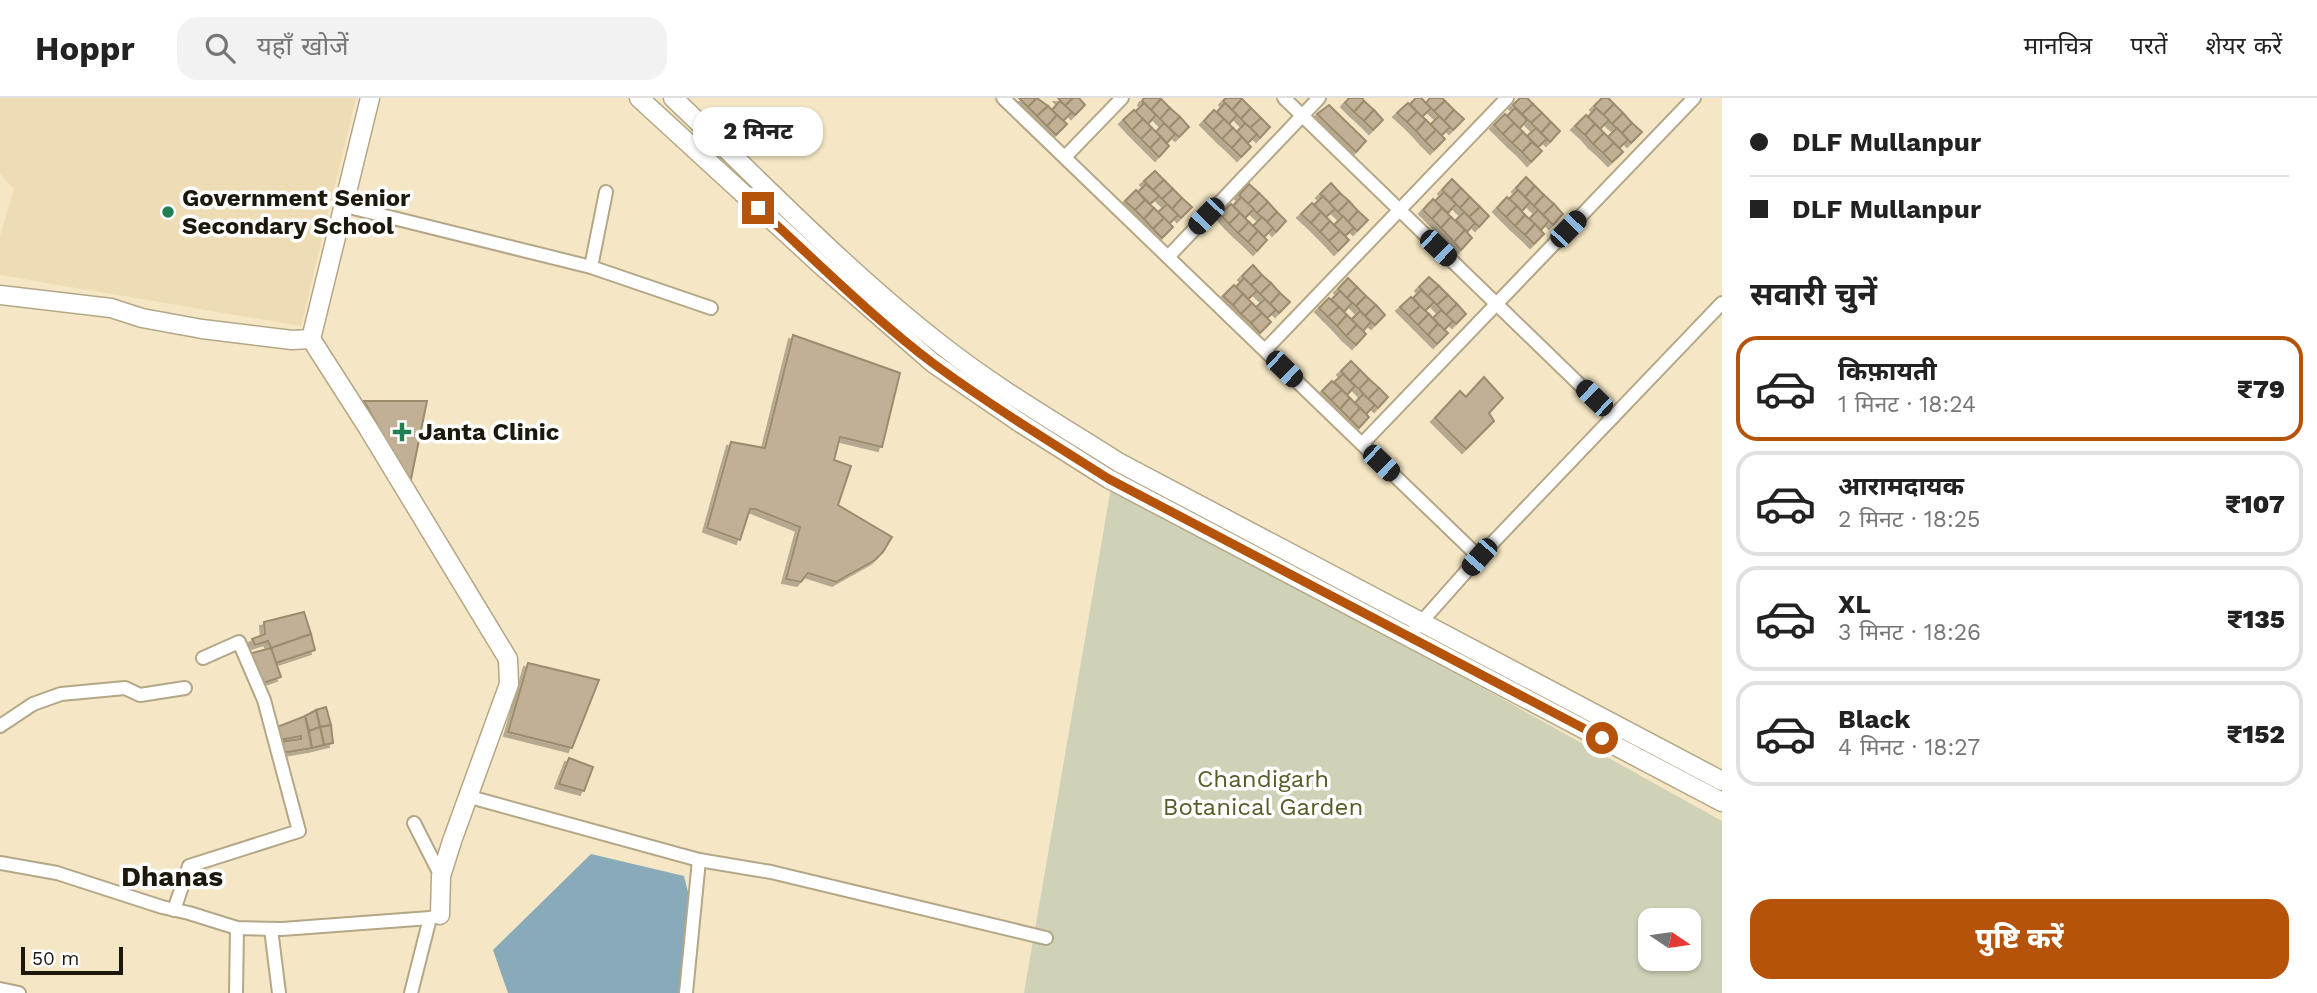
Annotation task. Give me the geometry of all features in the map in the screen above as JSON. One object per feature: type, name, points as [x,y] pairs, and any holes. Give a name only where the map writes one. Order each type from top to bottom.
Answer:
[{"type":"main road","points":[[370,98],[311,339],[508,659],[509,684],[452,841],[441,876],[435,916]]},
{"type":"main road","points":[[639,98],[822,267],[933,363],[1021,424],[1109,479],[1722,802]]},
{"type":"main road","points":[[673,98],[836,253],[945,348],[1032,408],[1118,462],[1722,780]]},
{"type":"main road","points":[[0,295],[111,308],[142,318],[202,329],[292,340],[311,339]]},
{"type":"street","points":[[1003,98],[1479,557]]},
{"type":"street","points":[[1065,157],[1122,98]]},
{"type":"street","points":[[1284,98],[1613,417]]},
{"type":"street","points":[[1168,257],[1319,98]]},
{"type":"street","points":[[1265,351],[1507,98]]},
{"type":"street","points":[[1362,444],[1694,98]]},
{"type":"street","points":[[591,267],[606,192]]},
{"type":"street","points":[[345,206],[591,267],[710,308]]},
{"type":"street","points":[[1409,636],[1479,557],[1722,303]]},
{"type":"street","points":[[174,910],[189,866],[299,831],[264,700],[239,642],[203,658]]},
{"type":"street","points":[[0,726],[33,704],[61,694],[125,688],[140,695],[185,688]]},
{"type":"street","points":[[470,797],[699,860],[771,872],[1046,938]]},
{"type":"street","points":[[414,823],[441,876]]},
{"type":"street","points":[[686,993],[699,860]]},
{"type":"street","points":[[0,863],[57,873],[237,928],[271,929],[435,916],[411,993]]},
{"type":"street","points":[[236,993],[237,928]]},
{"type":"street","points":[[271,929],[279,993]]},
{"type":"street","points":[[0,989],[19,993]]},
{"type":"shaded area","name":"Government Senior Secondary School","points":[[0,98],[356,98],[301,326],[0,275],[0,236],[14,189],[0,174]]},
{"type":"green space","name":"Chandigarh Botanical Garden","points":[[1112,482],[1722,821],[1722,993],[1024,993]]},
{"type":"water","points":[[591,854],[684,876],[696,924],[678,993],[508,993],[493,950]]},
{"type":"building","points":[[1019,98],[1037,98],[1028,107]]},
{"type":"building","points":[[1037,98],[1048,106],[1037,116],[1028,107]]},
{"type":"building","points":[[1058,98],[1073,98],[1065,106]]},
{"type":"building","points":[[1073,98],[1079,98],[1085,105],[1075,115],[1065,106]]},
{"type":"building","points":[[1144,98],[1161,99],[1151,110],[1142,101]]},
{"type":"building","points":[[1226,98],[1242,99],[1232,110],[1223,101]]},
{"type":"building","points":[[1349,98],[1362,98],[1364,101],[1354,112],[1345,103]]},
{"type":"building","points":[[1416,98],[1421,98],[1431,108],[1422,117],[1410,104]]},
{"type":"building","points":[[1430,98],[1442,98],[1445,101],[1434,111],[1426,103]]},
{"type":"building","points":[[1520,98],[1527,98],[1533,104],[1522,114],[1513,105]]},
{"type":"building","points":[[1602,98],[1608,98],[1614,104],[1603,115],[1594,106]]},
{"type":"building","points":[[1161,99],[1170,108],[1160,119],[1151,110]]},
{"type":"building","points":[[1242,99],[1251,108],[1241,119],[1232,110]]},
{"type":"building","points":[[1060,101],[1072,112],[1063,121],[1052,110]]},
{"type":"building","points":[[1364,101],[1374,110],[1364,121],[1354,112]]},
{"type":"building","points":[[1445,101],[1454,110],[1444,121],[1434,111]]},
{"type":"building","points":[[1144,103],[1156,115],[1148,124],[1135,112]]},
{"type":"building","points":[[1225,103],[1237,115],[1229,124],[1217,112]]},
{"type":"building","points":[[1408,103],[1417,112],[1407,122],[1397,113]]},
{"type":"building","points":[[1533,104],[1542,113],[1531,123],[1522,114]]},
{"type":"building","points":[[1614,104],[1623,113],[1612,124],[1603,115]]},
{"type":"building","points":[[1329,105],[1366,141],[1356,152],[1317,114]]},
{"type":"building","points":[[1048,106],[1057,115],[1047,126],[1037,116]]},
{"type":"building","points":[[1170,108],[1180,117],[1169,128],[1160,119]]},
{"type":"building","points":[[1251,108],[1261,118],[1250,128],[1241,119]]},
{"type":"building","points":[[1515,108],[1527,120],[1519,129],[1507,116]]},
{"type":"building","points":[[1596,108],[1609,120],[1600,129],[1588,117]]},
{"type":"building","points":[[1134,110],[1143,119],[1132,130],[1123,120]]},
{"type":"building","points":[[1214,110],[1224,119],[1213,130],[1204,121]]},
{"type":"building","points":[[1374,110],[1383,120],[1373,130],[1364,121]]},
{"type":"building","points":[[1454,110],[1464,119],[1453,130],[1444,121]]},
{"type":"building","points":[[1417,112],[1426,120],[1416,131],[1407,122]]},
{"type":"building","points":[[1542,113],[1551,122],[1541,133],[1531,123]]},
{"type":"building","points":[[1623,113],[1632,123],[1622,133],[1612,124]]},
{"type":"building","points":[[1505,114],[1514,123],[1503,134],[1494,125]]},
{"type":"building","points":[[1057,115],[1067,124],[1056,135],[1047,126]]},
{"type":"building","points":[[1586,115],[1595,124],[1585,135],[1575,126]]},
{"type":"building","points":[[1439,116],[1450,127],[1441,136],[1430,125]]},
{"type":"building","points":[[1180,117],[1189,127],[1179,137],[1169,128]]},
{"type":"building","points":[[1261,118],[1270,127],[1260,138],[1250,128]]},
{"type":"building","points":[[1143,119],[1152,128],[1141,139],[1132,130]]},
{"type":"building","points":[[1224,119],[1233,128],[1222,139],[1213,130]]},
{"type":"building","points":[[1426,120],[1436,130],[1425,141],[1416,131]]},
{"type":"building","points":[[1551,122],[1560,131],[1550,142],[1541,133]]},
{"type":"building","points":[[1164,123],[1175,134],[1167,143],[1156,132]]},
{"type":"building","points":[[1245,123],[1257,134],[1248,143],[1237,132]]},
{"type":"building","points":[[1514,123],[1523,132],[1512,143],[1503,134]]},
{"type":"building","points":[[1632,123],[1642,132],[1631,143],[1622,133]]},
{"type":"building","points":[[1595,124],[1604,133],[1593,144],[1585,135]]},
{"type":"building","points":[[1152,128],[1161,137],[1150,148],[1141,139]]},
{"type":"building","points":[[1233,128],[1242,137],[1232,148],[1222,139]]},
{"type":"building","points":[[1536,128],[1547,139],[1538,147],[1527,136]]},
{"type":"building","points":[[1617,128],[1628,140],[1619,148],[1608,137]]},
{"type":"building","points":[[1436,130],[1445,139],[1434,150],[1425,141]]},
{"type":"building","points":[[1523,132],[1532,142],[1522,152],[1512,143]]},
{"type":"building","points":[[1604,133],[1614,143],[1603,153],[1593,144]]},
{"type":"building","points":[[1161,137],[1169,146],[1159,157],[1150,148]]},
{"type":"building","points":[[1242,137],[1251,147],[1241,157],[1232,148]]},
{"type":"building","points":[[1532,142],[1542,151],[1531,162],[1522,152]]},
{"type":"building","points":[[1614,143],[1623,152],[1612,162],[1603,153]]},
{"type":"building","points":[[1155,171],[1164,180],[1153,190],[1144,181]]},
{"type":"building","points":[[1526,177],[1535,186],[1525,197],[1516,188]]},
{"type":"building","points":[[1452,179],[1461,188],[1451,199],[1442,190]]},
{"type":"building","points":[[1164,180],[1173,189],[1162,199],[1153,190]]},
{"type":"building","points":[[1331,183],[1340,193],[1329,203],[1320,194]]},
{"type":"building","points":[[1146,184],[1159,196],[1150,204],[1138,192]]},
{"type":"building","points":[[1249,184],[1259,193],[1248,204],[1239,195]]},
{"type":"building","points":[[1535,186],[1544,195],[1534,206],[1525,197]]},
{"type":"building","points":[[1461,188],[1470,197],[1460,208],[1451,199]]},
{"type":"building","points":[[1173,189],[1182,198],[1172,209],[1162,199]]},
{"type":"building","points":[[1136,190],[1145,200],[1135,210],[1125,201]]},
{"type":"building","points":[[1518,190],[1530,202],[1522,211],[1509,199]]},
{"type":"building","points":[[1444,192],[1456,204],[1448,213],[1435,201]]},
{"type":"building","points":[[1259,193],[1268,202],[1257,213],[1248,204]]},
{"type":"building","points":[[1340,193],[1349,201],[1338,212],[1329,203]]},
{"type":"building","points":[[1544,195],[1554,204],[1543,215],[1534,206]]},
{"type":"building","points":[[1323,196],[1335,209],[1326,217],[1314,205]]},
{"type":"building","points":[[1241,197],[1254,209],[1245,218],[1233,206]]},
{"type":"building","points":[[1470,197],[1480,207],[1469,217],[1460,208]]},
{"type":"building","points":[[1507,197],[1517,206],[1506,217],[1497,208]]},
{"type":"building","points":[[1182,198],[1192,207],[1181,218],[1172,209]]},
{"type":"building","points":[[1433,199],[1442,208],[1432,219],[1423,210]]},
{"type":"building","points":[[1145,200],[1154,208],[1144,219],[1135,210]]},
{"type":"building","points":[[1349,201],[1358,211],[1348,222],[1338,212]]},
{"type":"building","points":[[1268,202],[1277,212],[1267,222],[1257,213]]},
{"type":"building","points":[[1312,203],[1321,212],[1311,223],[1301,214]]},
{"type":"building","points":[[1167,204],[1178,215],[1169,224],[1158,212]]},
{"type":"building","points":[[1231,204],[1240,213],[1229,224],[1220,214]]},
{"type":"building","points":[[1554,204],[1563,214],[1553,225],[1543,215]]},
{"type":"building","points":[[1517,206],[1525,215],[1515,226],[1506,217]]},
{"type":"building","points":[[1480,207],[1489,216],[1479,227],[1469,217]]},
{"type":"building","points":[[1154,208],[1164,218],[1153,229],[1144,219]]},
{"type":"building","points":[[1442,208],[1451,217],[1441,228],[1432,219]]},
{"type":"building","points":[[1538,210],[1549,221],[1541,230],[1529,219]]},
{"type":"building","points":[[1358,211],[1368,220],[1357,231],[1348,222]]},
{"type":"building","points":[[1277,212],[1286,221],[1276,232],[1267,222]]},
{"type":"building","points":[[1321,212],[1330,221],[1320,232],[1311,223]]},
{"type":"building","points":[[1464,212],[1475,223],[1467,232],[1456,220]]},
{"type":"building","points":[[1240,213],[1249,222],[1238,233],[1229,224]]},
{"type":"building","points":[[1525,215],[1535,224],[1525,235],[1515,226]]},
{"type":"building","points":[[1343,216],[1354,228],[1345,236],[1334,225]]},
{"type":"building","points":[[1262,217],[1273,228],[1264,237],[1253,226]]},
{"type":"building","points":[[1451,217],[1465,230],[1454,242],[1441,228]]},
{"type":"building","points":[[1164,218],[1173,227],[1162,238],[1153,229]]},
{"type":"building","points":[[1330,221],[1340,231],[1329,241],[1320,232]]},
{"type":"building","points":[[1249,222],[1258,231],[1248,242],[1238,233]]},
{"type":"building","points":[[1535,224],[1544,234],[1534,244],[1525,235]]},
{"type":"building","points":[[1465,230],[1472,238],[1461,250],[1454,242]]},
{"type":"building","points":[[1258,231],[1267,240],[1257,251],[1248,242]]},
{"type":"building","points":[[1340,231],[1349,240],[1338,251],[1329,241]]},
{"type":"building","points":[[1253,265],[1262,275],[1251,285],[1242,276]]},
{"type":"building","points":[[1262,275],[1271,283],[1260,294],[1251,285]]},
{"type":"building","points":[[1429,277],[1439,286],[1428,296],[1419,287]]},
{"type":"building","points":[[1244,278],[1257,291],[1248,299],[1236,287]]},
{"type":"building","points":[[1348,278],[1357,287],[1347,298],[1338,289]]},
{"type":"building","points":[[1271,283],[1280,293],[1270,304],[1260,294]]},
{"type":"building","points":[[1234,285],[1243,294],[1233,305],[1223,296]]},
{"type":"building","points":[[1439,286],[1448,295],[1437,305],[1428,296]]},
{"type":"building","points":[[1357,287],[1366,296],[1356,306],[1347,298]]},
{"type":"building","points":[[1421,290],[1434,302],[1425,311],[1413,298]]},
{"type":"building","points":[[1340,291],[1352,303],[1344,312],[1331,300]]},
{"type":"building","points":[[1280,293],[1290,302],[1279,313],[1270,304]]},
{"type":"building","points":[[1243,294],[1252,303],[1241,314],[1233,305]]},
{"type":"building","points":[[1448,295],[1457,304],[1446,315],[1437,305]]},
{"type":"building","points":[[1366,296],[1376,305],[1365,316],[1356,306]]},
{"type":"building","points":[[1411,297],[1420,306],[1409,316],[1400,307]]},
{"type":"building","points":[[1329,298],[1339,307],[1328,317],[1319,308]]},
{"type":"building","points":[[1265,299],[1276,310],[1267,318],[1256,307]]},
{"type":"building","points":[[1252,303],[1262,313],[1251,323],[1241,314]]},
{"type":"building","points":[[1457,304],[1466,314],[1456,324],[1446,315]]},
{"type":"building","points":[[1376,305],[1385,315],[1375,325],[1365,316]]},
{"type":"building","points":[[1420,306],[1429,314],[1418,325],[1409,316]]},
{"type":"building","points":[[1339,307],[1347,315],[1337,326],[1328,317]]},
{"type":"building","points":[[1441,310],[1453,321],[1444,330],[1433,318]]},
{"type":"building","points":[[1360,311],[1371,322],[1363,331],[1351,320]]},
{"type":"building","points":[[1262,313],[1271,322],[1260,333],[1251,323]]},
{"type":"building","points":[[1429,314],[1438,324],[1428,335],[1418,325]]},
{"type":"building","points":[[1347,315],[1357,325],[1346,336],[1337,326]]},
{"type":"building","points":[[1438,324],[1448,333],[1437,344],[1428,335]]},
{"type":"building","points":[[1357,325],[1366,334],[1356,345],[1346,336]]},
{"type":"building","points":[[793,335],[900,373],[882,447],[840,437],[834,460],[851,466],[838,505],[892,537],[875,560],[836,582],[808,573],[801,582],[786,579],[800,527],[750,509],[740,540],[707,528],[731,442],[765,448]]},
{"type":"building","points":[[1351,361],[1360,370],[1350,381],[1341,371]]},
{"type":"building","points":[[1360,370],[1369,379],[1359,389],[1350,381]]},
{"type":"building","points":[[1343,374],[1355,386],[1347,395],[1334,382]]},
{"type":"building","points":[[1484,377],[1503,398],[1489,413],[1494,421],[1466,449],[1435,418],[1460,391],[1466,397]]},
{"type":"building","points":[[1369,379],[1379,388],[1368,399],[1359,389]]},
{"type":"building","points":[[1332,381],[1342,390],[1331,400],[1322,391]]},
{"type":"building","points":[[1379,388],[1388,397],[1378,408],[1368,399]]},
{"type":"building","points":[[1342,390],[1350,398],[1340,409],[1331,400]]},
{"type":"building","points":[[1363,394],[1375,405],[1366,414],[1355,403]]},
{"type":"building","points":[[1350,398],[1360,408],[1350,419],[1340,409]]},
{"type":"building","points":[[364,401],[427,401],[410,484]]},
{"type":"building","points":[[1360,408],[1369,417],[1359,428],[1350,419]]},
{"type":"building","points":[[304,612],[311,634],[271,648],[268,641],[255,645],[252,639],[265,634],[264,622]]},
{"type":"building","points":[[311,634],[315,650],[276,663],[271,648]]},
{"type":"building","points":[[271,648],[281,677],[258,685],[245,655]]},
{"type":"building","points":[[528,663],[599,680],[572,748],[508,732]]},
{"type":"building","points":[[326,707],[331,725],[320,727],[316,710]]},
{"type":"building","points":[[316,710],[320,727],[309,731],[305,716]]},
{"type":"building","points":[[305,716],[312,748],[282,753],[280,742],[301,739],[301,736],[280,740],[277,727]]},
{"type":"building","points":[[331,725],[333,743],[324,745],[320,727]]},
{"type":"building","points":[[320,727],[324,745],[312,748],[309,731]]},
{"type":"building","points":[[569,758],[593,767],[584,791],[559,784]]},
{"type":"place","name":"Government Senior Secondary School","points":[[168,212]]},
{"type":"place","name":"Janta Clinic","points":[[402,432]]},
{"type":"district","name":"Dhanas","points":[[172,876]]},
{"type":"route","points":[[758,208],[933,363],[1021,424],[1109,479],[1602,738]]}]
